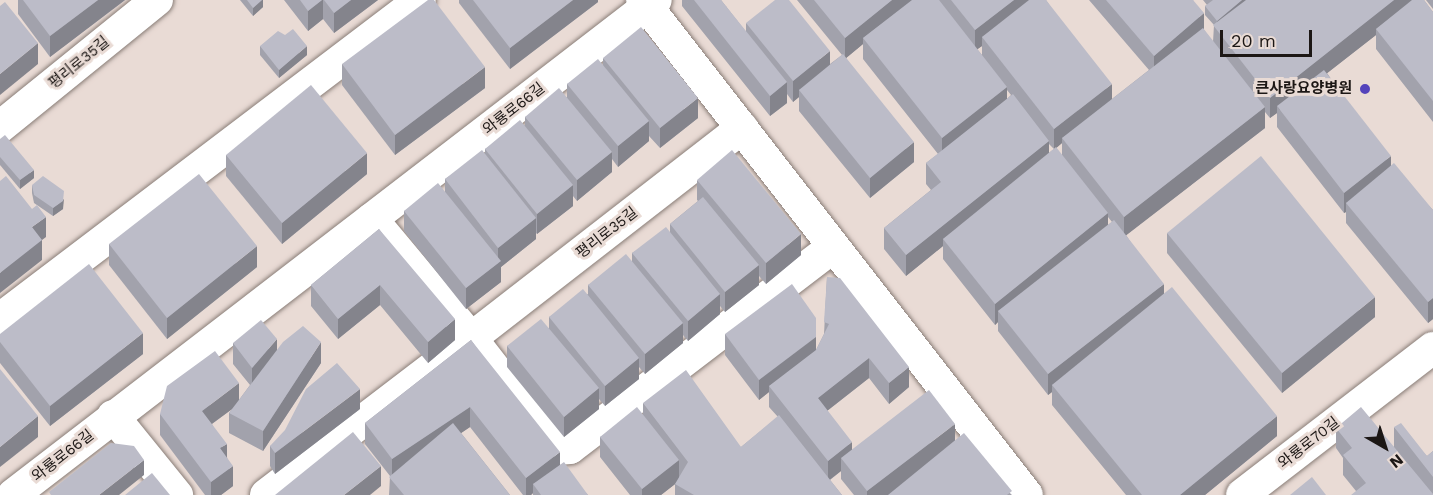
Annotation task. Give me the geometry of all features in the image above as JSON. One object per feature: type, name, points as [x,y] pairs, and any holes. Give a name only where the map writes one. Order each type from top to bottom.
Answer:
[{"type":"street","name":"평리로35길","points":[[0,127],[157,0]]},
{"type":"street","points":[[0,319],[420,0]]},
{"type":"street","points":[[648,2],[832,247],[1028,495]]},
{"type":"street","name":"와룡로66길","points":[[13,495],[372,219],[648,2]]},
{"type":"street","name":"평리로35길","points":[[471,338],[742,128]]},
{"type":"street","points":[[372,219],[471,338],[557,448],[570,448],[832,247]]},
{"type":"street","points":[[266,495],[471,338]]},
{"type":"street","name":"와룡로70길","points":[[1242,495],[1433,348]]},
{"type":"street","points":[[113,416],[177,495]]},
{"type":"building","points":[[23,0],[98,0],[50,36]]},
{"type":"building","points":[[247,0],[262,0],[253,8]]},
{"type":"building","points":[[300,0],[322,0],[308,11]]},
{"type":"building","points":[[324,0],[351,0],[334,13]]},
{"type":"building","points":[[428,0],[434,0],[485,67],[395,135],[342,64]]},
{"type":"building","points":[[473,0],[573,0],[510,48]]},
{"type":"building","points":[[694,0],[721,0],[787,82],[770,96]]},
{"type":"building","points":[[775,0],[789,0],[830,51],[793,81],[746,23]]},
{"type":"building","points":[[814,0],[892,0],[845,38]]},
{"type":"building","points":[[912,0],[939,0],[1007,87],[942,138],[863,38]]},
{"type":"building","points":[[951,0],[1014,0],[975,30]]},
{"type":"building","points":[[1029,0],[1046,0],[1112,84],[1054,129],[982,37]]},
{"type":"building","points":[[1106,0],[1193,0],[1204,13],[1154,56]]},
{"type":"building","points":[[1213,0],[1242,0],[1217,21],[1205,6]]},
{"type":"building","points":[[1246,0],[1394,0],[1270,98],[1213,25]]},
{"type":"building","points":[[1412,0],[1424,0],[1433,12],[1433,101],[1376,29]]},
{"type":"building","points":[[5,2],[38,43],[0,74],[0,6]]},
{"type":"building","points":[[641,27],[698,98],[660,128],[603,58]]},
{"type":"building","points":[[1203,28],[1265,107],[1124,217],[1062,138]]},
{"type":"building","points":[[293,29],[307,46],[279,70],[260,46],[278,31],[285,35]]},
{"type":"building","points":[[843,54],[914,142],[870,178],[799,90]]},
{"type":"building","points":[[598,59],[649,121],[618,146],[567,84]]},
{"type":"building","points":[[1324,70],[1391,156],[1344,193],[1277,106]]},
{"type":"building","points":[[311,85],[367,153],[282,223],[226,155]]},
{"type":"building","points":[[559,88],[612,152],[577,180],[525,117]]},
{"type":"building","points":[[1013,94],[1049,141],[906,255],[884,228],[941,182],[926,163]]},
{"type":"building","points":[[520,120],[573,185],[537,214],[485,149]]},
{"type":"building","points":[[5,135],[34,170],[20,180],[0,157],[0,139]]},
{"type":"building","points":[[1056,147],[1108,213],[995,304],[943,239]]},
{"type":"building","points":[[482,150],[536,218],[498,248],[445,179]]},
{"type":"building","points":[[732,150],[801,234],[766,263],[697,180]]},
{"type":"building","points":[[1261,156],[1375,297],[1282,373],[1167,233]]},
{"type":"building","points":[[1394,163],[1433,210],[1433,298],[1428,302],[1346,203]]},
{"type":"building","points":[[199,174],[257,246],[167,318],[109,244]]},
{"type":"building","points":[[6,176],[32,209],[37,205],[46,217],[32,227],[42,240],[0,273],[0,181]]},
{"type":"building","points":[[43,176],[64,191],[63,201],[53,208],[34,195],[32,185]]},
{"type":"building","points":[[438,183],[501,261],[466,288],[404,211]]},
{"type":"building","points":[[703,197],[759,265],[725,292],[670,224]]},
{"type":"building","points":[[1114,220],[1164,284],[1048,374],[998,311]]},
{"type":"building","points":[[666,227],[720,294],[688,321],[632,253]]},
{"type":"building","points":[[379,229],[455,319],[428,342],[380,285],[338,319],[311,285]]},
{"type":"building","points":[[626,254],[683,323],[645,354],[588,285]]},
{"type":"building","points":[[89,264],[143,333],[50,406],[0,342],[0,334]]},
{"type":"building","points":[[827,277],[840,278],[909,367],[889,383],[869,358],[818,398],[852,442],[828,461],[769,386],[816,350],[829,324],[824,322]]},
{"type":"building","points":[[792,284],[816,318],[816,337],[759,380],[725,334]]},
{"type":"building","points":[[1172,287],[1277,416],[1180,495],[1142,495],[1052,385]]},
{"type":"building","points":[[583,289],[639,358],[605,386],[549,317]]},
{"type":"building","points":[[541,319],[599,388],[564,417],[507,346]]},
{"type":"building","points":[[261,320],[277,339],[252,368],[233,343]]},
{"type":"building","points":[[303,326],[321,342],[263,431],[229,413],[283,342]]},
{"type":"building","points":[[471,340],[560,452],[526,478],[470,407],[392,459],[365,423]]},
{"type":"building","points":[[215,351],[239,383],[202,411],[227,444],[220,448],[233,466],[211,482],[160,414],[167,386]]},
{"type":"building","points":[[337,363],[360,389],[275,453],[270,446],[285,430],[306,389]]},
{"type":"building","points":[[0,369],[38,416],[0,447]]},
{"type":"building","points":[[686,370],[741,447],[779,415],[842,495],[694,495],[675,484],[688,462],[643,403]]},
{"type":"building","points":[[929,390],[955,424],[867,491],[841,458]]},
{"type":"building","points":[[637,407],[679,460],[642,489],[600,437]]},
{"type":"building","points":[[1361,407],[1433,495],[1351,495],[1366,483],[1343,455],[1352,448],[1336,428]]},
{"type":"building","points":[[453,423],[510,495],[404,495],[389,477]]},
{"type":"building","points":[[1401,423],[1427,456],[1433,451],[1433,477],[1394,427]]},
{"type":"building","points":[[353,432],[381,466],[344,495],[275,495]]},
{"type":"building","points":[[964,433],[1012,491],[1007,495],[888,495]]},
{"type":"building","points":[[111,443],[134,446],[144,460],[99,495],[51,495],[49,492]]},
{"type":"building","points":[[564,462],[588,495],[541,495],[533,484]]},
{"type":"building","points":[[152,473],[170,495],[125,495]]},
{"type":"building","points":[[1312,477],[1326,495],[1290,495]]},
{"type":"place","name":"큰사랑요양병원","points":[[1365,89]]}]
